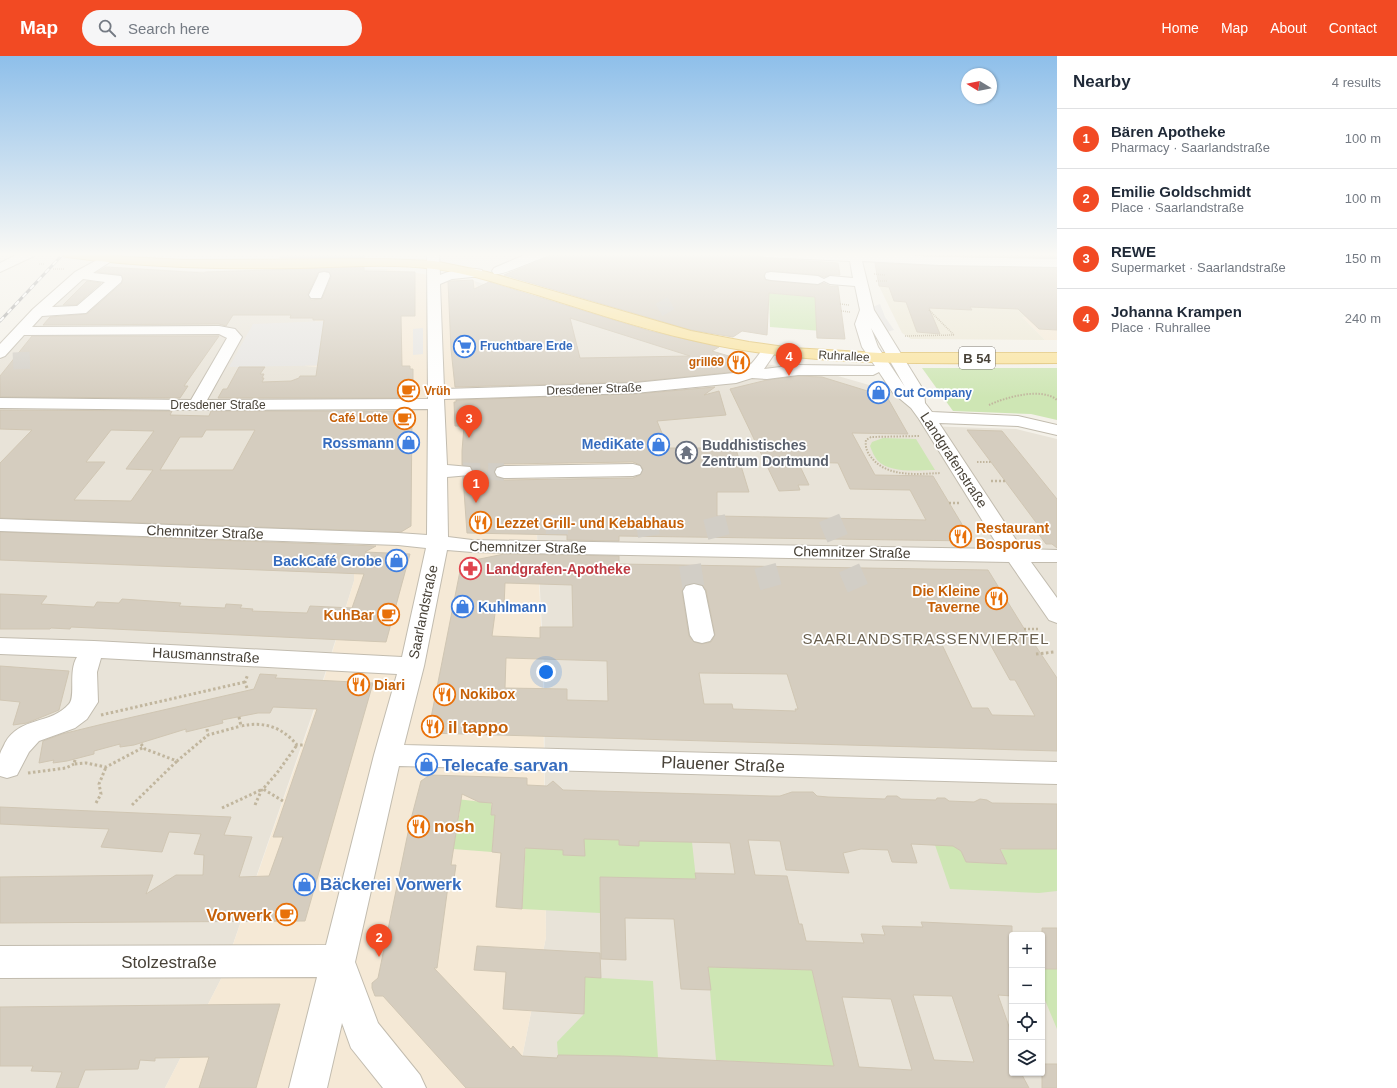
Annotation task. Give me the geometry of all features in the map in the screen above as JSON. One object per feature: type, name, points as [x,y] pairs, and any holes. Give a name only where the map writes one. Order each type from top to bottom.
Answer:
[{"type":"main road","name":"Ruhrallee","points":[[573,301],[703,339],[769,350],[873,358],[894,353],[1057,350]]},
{"type":"main road","name":"Ruhrallee","points":[[597,301],[643,315],[718,334],[873,358]]},
{"type":"main road","name":"Ruhrallee","points":[[894,353],[1057,358]]},
{"type":"street","points":[[4,358],[21,331],[50,301]]},
{"type":"street","points":[[38,312],[81,310],[91,301]]},
{"type":"street","name":"Saarlandstraße","points":[[308,1088],[388,755],[412,666],[434,564],[437,543],[434,301]]},
{"type":"street","name":"Landgrafenstraße","points":[[865,301],[867,310],[916,391],[922,411]]},
{"type":"street","name":"Landgrafenstraße","points":[[867,310],[862,324],[873,358],[899,390],[922,411],[1015,555],[1057,615]]},
{"type":"street","points":[[21,331],[220,330],[230,332],[235,337],[196,406]]},
{"type":"street","points":[[751,373],[762,362],[769,350]]},
{"type":"street","name":"Dresdener Straße","points":[[0,404],[196,406],[436,399],[635,388],[704,382],[736,378],[751,373],[767,374],[873,358]]},
{"type":"street","points":[[922,411],[976,418],[1018,421],[1057,430]]},
{"type":"street","points":[[504,472],[634,470]]},
{"type":"street","points":[[437,471],[463,471]]},
{"type":"street","name":"Chemnitzer Straße","points":[[0,525],[398,539],[472,546],[557,541],[645,542],[689,557],[720,544],[755,558],[843,553],[1057,556]]},
{"type":"street","points":[[694,591],[702,635]]},
{"type":"street","name":"Hausmannstraße","points":[[0,646],[94,649],[412,666]]},
{"type":"street","points":[[16,770],[18,745],[29,734],[66,721],[78,712],[85,702],[84,672],[86,662],[94,649]]},
{"type":"street","name":"Plauener Straße","points":[[388,755],[1057,774]]},
{"type":"street","points":[[338,961],[364,1035],[407,1088]]},
{"type":"street","name":"Stolzestraße","points":[[0,962],[338,961]]},
{"type":"path","points":[[840,304],[849,305]]},
{"type":"path","points":[[905,336],[954,335],[929,310]]},
{"type":"path","points":[[841,311],[850,312]]},
{"type":"path","points":[[976,418],[988,405],[1002,399],[1022,395],[1051,395],[1057,400]]},
{"type":"path","points":[[920,436],[871,437],[866,440],[865,446],[872,461],[889,471],[941,473]]},
{"type":"path","points":[[978,462],[991,462]]},
{"type":"path","points":[[991,481],[1005,481]]},
{"type":"path","points":[[949,503],[959,503]]},
{"type":"path","points":[[1024,629],[1038,629]]},
{"type":"path","points":[[1036,654],[1054,652]]},
{"type":"path","points":[[247,688],[245,682],[251,669]]},
{"type":"path","points":[[94,716],[245,682]]},
{"type":"path","points":[[239,717],[241,726]]},
{"type":"path","points":[[132,804],[177,761],[208,735],[241,726],[262,724],[274,727],[288,734],[297,745]]},
{"type":"path","points":[[207,729],[208,735]]},
{"type":"path","points":[[297,745],[302,745]]},
{"type":"path","points":[[255,805],[263,789],[277,773],[297,745]]},
{"type":"path","points":[[96,803],[101,794],[99,784],[106,767],[142,746],[155,753],[177,761]]},
{"type":"path","points":[[74,764],[75,760]]},
{"type":"path","points":[[16,770],[66,768],[74,764],[86,763],[106,767]]},
{"type":"path","points":[[263,789],[282,801]]},
{"type":"path","points":[[222,808],[263,789]]},
{"type":"shaded area","points":[[56,301],[320,301],[305,366],[376,370],[360,442],[354,505],[354,581],[312,715],[221,979],[165,1088],[0,1088],[0,360],[18,339]]},
{"type":"shaded area","points":[[320,301],[485,301],[490,311],[491,367],[489,425],[640,459],[643,475],[534,476],[543,668],[546,937],[516,1088],[165,1088],[221,979],[313,715],[354,581],[354,505],[360,442],[376,370],[305,366]]},
{"type":"shaded area","points":[[485,301],[542,301],[749,362],[824,372],[890,391],[911,407],[924,426],[1016,429],[1057,439],[1057,1088],[516,1088],[546,937],[544,668],[534,475],[642,475],[489,426],[492,367],[490,311]]},
{"type":"shaded area","points":[[886,301],[1008,301],[1057,318],[1022,317],[1045,340],[911,339],[902,333]]},
{"type":"shaded area","points":[[880,304],[885,317],[894,330],[887,332],[880,323],[872,307]]},
{"type":"shaded area","points":[[1022,317],[1057,318],[1057,340],[1045,340]]},
{"type":"shaded area","points":[[324,321],[356,365],[229,367],[253,324]]},
{"type":"shaded area","points":[[423,328],[423,354],[413,355],[413,329]]},
{"type":"green space","points":[[769,301],[817,301],[822,331],[770,327]]},
{"type":"green space","points":[[922,368],[1057,368],[1057,420],[1031,414],[953,411]]},
{"type":"green space","points":[[883,438],[916,439],[935,470],[904,470],[889,467],[883,464],[877,460],[870,446],[872,442]]},
{"type":"green space","points":[[456,799],[491,803],[491,815],[527,816],[563,850],[563,855],[584,856],[583,836],[600,833],[600,840],[619,840],[619,845],[639,846],[639,841],[692,842],[696,879],[600,877],[600,913],[522,909],[526,839],[493,838],[492,852],[453,849],[460,811]]},
{"type":"green space","points":[[935,845],[953,846],[961,851],[966,862],[1006,864],[1001,850],[1057,849],[1057,891],[1039,893],[950,889]]},
{"type":"green space","points":[[708,967],[812,970],[834,1067],[716,1060]]},
{"type":"green space","points":[[1045,969],[1057,969],[1057,1029],[1045,1000]]},
{"type":"green space","points":[[585,977],[653,981],[658,1058],[558,1055],[557,1042],[584,1014]]},
{"type":"building","points":[[67,301],[80,301],[76,305],[63,305]]},
{"type":"building","points":[[101,301],[415,301],[415,316],[401,316],[402,366],[410,366],[410,369],[413,369],[413,398],[218,398],[223,389],[227,389],[239,367],[265,367],[260,374],[264,374],[262,382],[291,381],[299,378],[300,376],[316,376],[324,320],[313,320],[313,318],[290,318],[291,315],[233,315],[226,326],[219,324],[43,325],[50,317],[87,314]]},
{"type":"building","points":[[449,301],[552,301],[650,331],[719,347],[712,351],[749,362],[734,372],[635,382],[455,387],[451,349]],"holes":[[[570,318],[690,356],[580,358]]]},
{"type":"building","points":[[593,301],[769,301],[767,335],[742,331],[733,337],[691,330]]},
{"type":"building","points":[[815,301],[840,301],[845,339],[817,338]]},
{"type":"building","points":[[896,301],[1057,301],[1057,330],[1039,329],[1018,309],[970,307],[972,310],[929,308],[940,334],[917,332],[906,302]]},
{"type":"building","points":[[32,336],[219,336],[184,386],[188,386],[180,398],[0,397],[0,376]]},
{"type":"building","points":[[798,376],[822,377],[887,397],[908,434],[852,433],[875,475],[933,476],[972,541],[619,536],[619,541],[567,540],[567,535],[467,533],[463,477],[470,476],[473,470],[470,466],[462,465],[464,426],[455,426],[454,402],[456,402],[456,400],[635,394],[715,387],[704,395],[719,391],[726,415],[657,421],[668,448],[710,448],[735,446],[749,492],[717,492],[717,516],[926,520],[910,490],[850,489],[838,463],[798,462],[809,485],[798,485],[800,490],[779,491],[730,389],[767,380]],"holes":[[[633,462],[640,465],[643,469],[640,475],[633,478],[504,480],[497,477],[494,473],[497,467],[504,464]]]},
{"type":"building","points":[[0,410],[172,411],[170,415],[209,416],[211,411],[412,411],[411,526],[401,532],[0,518],[0,463],[32,430],[0,429]],"holes":[[[111,430],[154,431],[126,469],[153,470],[131,501],[74,500],[105,462],[86,462]],[[206,430],[255,430],[233,470],[160,470],[180,437],[202,437]]]},
{"type":"building","points":[[967,430],[1002,431],[1057,499],[1057,548],[1052,544],[1046,544],[1032,525],[1038,525]]},
{"type":"building","points":[[0,532],[376,546],[365,552],[410,554],[386,642],[71,627],[70,629],[0,629],[0,594],[47,596],[41,604],[94,607],[97,602],[119,603],[122,599],[181,603],[179,606],[225,608],[226,604],[242,605],[240,608],[253,609],[252,611],[307,613],[310,606],[352,608],[364,574],[0,560]]},
{"type":"building","points":[[504,554],[619,556],[619,564],[988,570],[1057,678],[1057,751],[428,733],[461,566],[465,562]],"holes":[[[505,583],[572,585],[573,627],[540,627],[540,638],[492,636],[496,606],[504,607]],[[694,583],[702,585],[706,590],[715,635],[711,642],[702,644],[694,642],[689,636],[682,591],[686,585]],[[937,634],[985,635],[1010,680],[1015,680],[1035,716],[992,715],[988,708],[972,708]],[[506,658],[607,661],[608,701],[567,700],[567,689],[505,688]],[[699,673],[787,674],[798,709],[795,709],[796,711],[733,709],[732,704],[704,704]]]},
{"type":"building","points":[[0,666],[69,671],[59,710],[27,723],[13,725],[20,702],[0,700]]},
{"type":"building","points":[[260,674],[277,675],[275,678],[373,683],[305,921],[0,923],[0,877],[153,875],[146,894],[176,875],[203,875],[204,855],[194,854],[201,834],[169,832],[162,852],[101,847],[109,829],[0,824],[0,807],[231,817],[224,835],[252,837],[239,877],[269,876],[283,837],[273,837],[317,709],[273,707],[270,713],[258,713],[222,720],[223,723],[186,732],[186,729],[134,745],[120,747],[120,744],[94,751],[94,754],[67,761],[53,763],[54,760],[39,763],[43,741],[62,734],[254,689]]},
{"type":"building","points":[[430,775],[527,778],[527,785],[547,786],[553,781],[563,790],[770,796],[780,796],[792,792],[813,792],[817,796],[828,797],[885,799],[887,796],[897,796],[901,799],[936,800],[937,798],[945,798],[949,801],[974,802],[980,799],[987,800],[992,803],[1057,804],[1057,849],[1000,849],[1007,864],[966,862],[961,851],[953,846],[911,844],[917,863],[892,862],[888,850],[861,849],[843,853],[849,873],[786,870],[780,841],[748,840],[755,875],[787,876],[799,924],[802,924],[806,941],[864,943],[861,934],[885,935],[882,926],[923,927],[921,922],[1012,926],[1012,932],[1009,932],[1009,996],[998,995],[1009,1026],[1009,1076],[1023,1076],[1029,1088],[466,1088],[383,996],[375,996],[372,988],[372,983],[378,978],[410,823],[421,781]],"holes":[[[462,794],[479,802],[492,803],[491,815],[495,815],[492,852],[501,853],[496,907],[522,909],[525,848],[563,850],[563,855],[585,856],[584,839],[619,840],[619,845],[639,846],[639,841],[730,843],[735,874],[695,873],[696,879],[600,877],[601,959],[626,960],[625,918],[674,919],[681,989],[711,990],[708,967],[812,970],[834,1066],[621,1056],[558,1055],[557,1058],[522,1056],[513,1046],[511,1049],[434,968],[437,968],[448,886],[453,886],[456,865],[451,865]],[[913,995],[952,996],[974,1062],[934,1060]],[[842,997],[891,999],[912,1070],[859,1067]]]},
{"type":"building","points":[[1042,928],[1057,928],[1057,969],[1045,969],[1045,932],[1042,932]]},
{"type":"building","points":[[477,946],[600,953],[601,978],[585,977],[584,1014],[503,1009],[506,972],[474,970]]},
{"type":"building","points":[[280,1004],[256,1088],[199,1088],[209,1057],[155,1058],[155,1061],[140,1060],[138,1069],[85,1070],[78,1088],[56,1088],[62,1072],[31,1071],[33,1066],[0,1066],[0,1007]]},
{"type":"building","points":[[1045,1064],[1057,1064],[1057,1088],[1042,1088],[1042,1076],[1045,1076]]},
{"type":"tunnel","points":[[659,310],[671,303]]},
{"type":"tunnel","points":[[13,361],[36,360]]},
{"type":"tunnel","points":[[463,471],[504,472]]},
{"type":"tunnel","points":[[557,515],[557,534]]},
{"type":"tunnel","points":[[646,516],[649,536]]},
{"type":"tunnel","points":[[714,517],[719,537]]},
{"type":"tunnel","points":[[829,518],[838,539]]},
{"type":"tunnel","points":[[690,565],[694,591]]},
{"type":"tunnel","points":[[765,566],[772,591]]},
{"type":"tunnel","points":[[849,568],[860,593]]},
{"type":"railway","points":[[0,321],[19,301]]},
{"type":"place","name":"Fruchtbare Erde","points":[[464,346]]},
{"type":"place","name":"grill69","points":[[739,362]]},
{"type":"place","name":"Johanna Krampen","points":[[789,376]]},
{"type":"place","name":"Vrüh","points":[[408,391]]},
{"type":"place","name":"Cut Company","points":[[879,393]]},
{"type":"place","name":"Café Lotte","points":[[404,418]]},
{"type":"place","name":"REWE","points":[[469,438]]},
{"type":"place","name":"Rossmann","points":[[409,443]]},
{"type":"place","name":"MediKate","points":[[659,444]]},
{"type":"place","name":"Buddhistisches Zentrum Dortmund","points":[[686,453]]},
{"type":"place","name":"Bären Apotheke","points":[[476,503]]},
{"type":"place","name":"Lezzet Grill- und Kebabhaus","points":[[480,523]]},
{"type":"place","name":"Restaurant Bosporus","points":[[961,536]]},
{"type":"place","name":"BackCafé Grobe","points":[[397,561]]},
{"type":"place","name":"Landgrafen-Apotheke","points":[[470,569]]},
{"type":"place","name":"Die Kleine Taverne","points":[[996,599]]},
{"type":"place","name":"Kuhlmann","points":[[463,607]]},
{"type":"place","name":"KuhBar","points":[[389,615]]},
{"type":"place","name":"Diari","points":[[359,685]]},
{"type":"place","name":"Nokibox","points":[[444,694]]},
{"type":"place","name":"il tappo","points":[[433,727]]},
{"type":"place","name":"Telecafe sarvan","points":[[427,765]]},
{"type":"place","name":"nosh","points":[[419,826]]},
{"type":"place","name":"Bäckerei Vorwerk","points":[[305,884]]},
{"type":"place","name":"Vorwerk","points":[[287,915]]},
{"type":"place","name":"Emilie Goldschmidt","points":[[379,957]]},
{"type":"district","name":"SAARLANDSTRASSENVIERTEL","points":[[926,639]]}]
